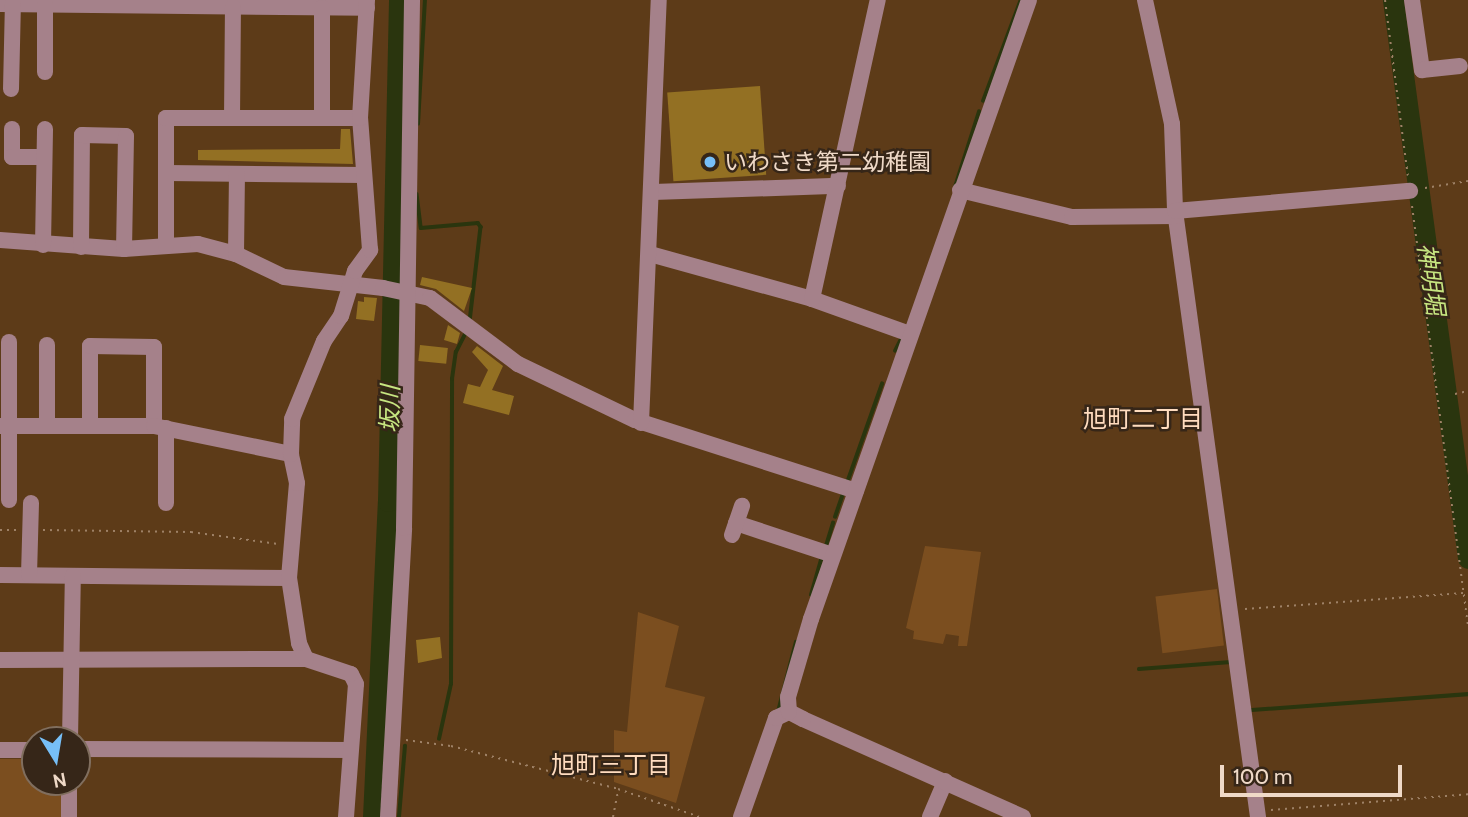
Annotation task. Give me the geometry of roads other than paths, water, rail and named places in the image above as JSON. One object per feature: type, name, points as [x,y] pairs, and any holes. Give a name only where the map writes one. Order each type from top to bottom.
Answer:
[{"type":"street","points":[[388,817],[394,738],[409,293],[407,135],[412,0]]},
{"type":"street","points":[[641,423],[653,192],[659,0]]},
{"type":"street","points":[[812,299],[878,0]]},
{"type":"street","points":[[789,712],[791,685],[833,555],[1029,0]]},
{"type":"street","points":[[1145,0],[1172,124],[1175,214],[1262,813]]},
{"type":"street","points":[[1412,0],[1422,70],[1460,66]]},
{"type":"street","points":[[11,89],[6,4],[102,2],[322,8],[367,4],[360,118],[370,250],[349,286],[341,316],[324,341],[292,419],[291,454],[297,483],[289,578],[299,643],[306,659]]},
{"type":"street","points":[[45,4],[45,72]]},
{"type":"street","points":[[232,118],[233,7]]},
{"type":"street","points":[[322,8],[322,117]]},
{"type":"street","points":[[166,246],[166,118],[360,118]]},
{"type":"street","points":[[12,128],[12,157],[44,157]]},
{"type":"street","points":[[43,245],[45,129]]},
{"type":"street","points":[[81,247],[82,135],[126,136],[124,248]]},
{"type":"street","points":[[167,173],[365,175]]},
{"type":"street","points":[[236,254],[237,174]]},
{"type":"street","points":[[653,192],[838,186]]},
{"type":"street","points":[[960,190],[1072,217],[1175,214],[1410,191]]},
{"type":"street","points":[[0,240],[43,245],[124,248],[198,244],[236,254],[284,277],[383,288],[430,298],[518,363],[641,423],[736,449],[856,491]]},
{"type":"street","points":[[650,254],[812,299],[910,334]]},
{"type":"street","points":[[9,342],[4,426],[9,500]]},
{"type":"street","points":[[47,345],[47,426]]},
{"type":"street","points":[[90,425],[90,346],[154,347],[166,503]]},
{"type":"street","points":[[4,426],[160,427],[291,454]]},
{"type":"street","points":[[29,575],[31,503]]},
{"type":"street","points":[[742,506],[734,529],[833,555]]},
{"type":"street","points":[[0,575],[289,578]]},
{"type":"street","points":[[70,726],[73,576]]},
{"type":"street","points":[[0,660],[306,659],[351,674],[356,684],[346,817]]},
{"type":"street","points":[[741,817],[776,718],[789,712],[1023,817]]},
{"type":"street","points":[[0,750],[21,750]]},
{"type":"street","points":[[91,750],[350,750]]},
{"type":"street","points":[[930,817],[945,782]]},
{"type":"street","points":[[69,796],[69,817]]},
{"type":"waterway","name":"坂川","points":[[373,817],[388,501],[399,0]]},
{"type":"waterway","points":[[418,124],[425,0]]},
{"type":"waterway","name":"神明堀","points":[[1393,0],[1468,558]]},
{"type":"waterway","points":[[983,101],[1020,2]]},
{"type":"waterway","points":[[955,187],[979,112]]},
{"type":"waterway","points":[[417,194],[421,228],[478,223],[481,227],[470,322]]},
{"type":"waterway","points":[[439,739],[451,684],[452,379],[456,352],[466,332]]},
{"type":"waterway","points":[[895,351],[902,337]]},
{"type":"waterway","points":[[848,480],[882,384]]},
{"type":"waterway","points":[[835,517],[843,494]]},
{"type":"waterway","points":[[1460,498],[1468,496]]},
{"type":"waterway","points":[[826,546],[833,523]]},
{"type":"waterway","points":[[811,595],[822,557]]},
{"type":"waterway","points":[[778,712],[796,642]]},
{"type":"waterway","points":[[1139,669],[1231,662]]},
{"type":"waterway","points":[[1252,710],[1468,694]]},
{"type":"waterway","points":[[399,817],[405,746]]},
{"type":"place","name":"いわさき第二幼稚園","points":[[710,162]]},
{"type":"district","name":"旭町二丁目","points":[[1143,419]]},
{"type":"district","name":"旭町三丁目","points":[[611,765]]}]
